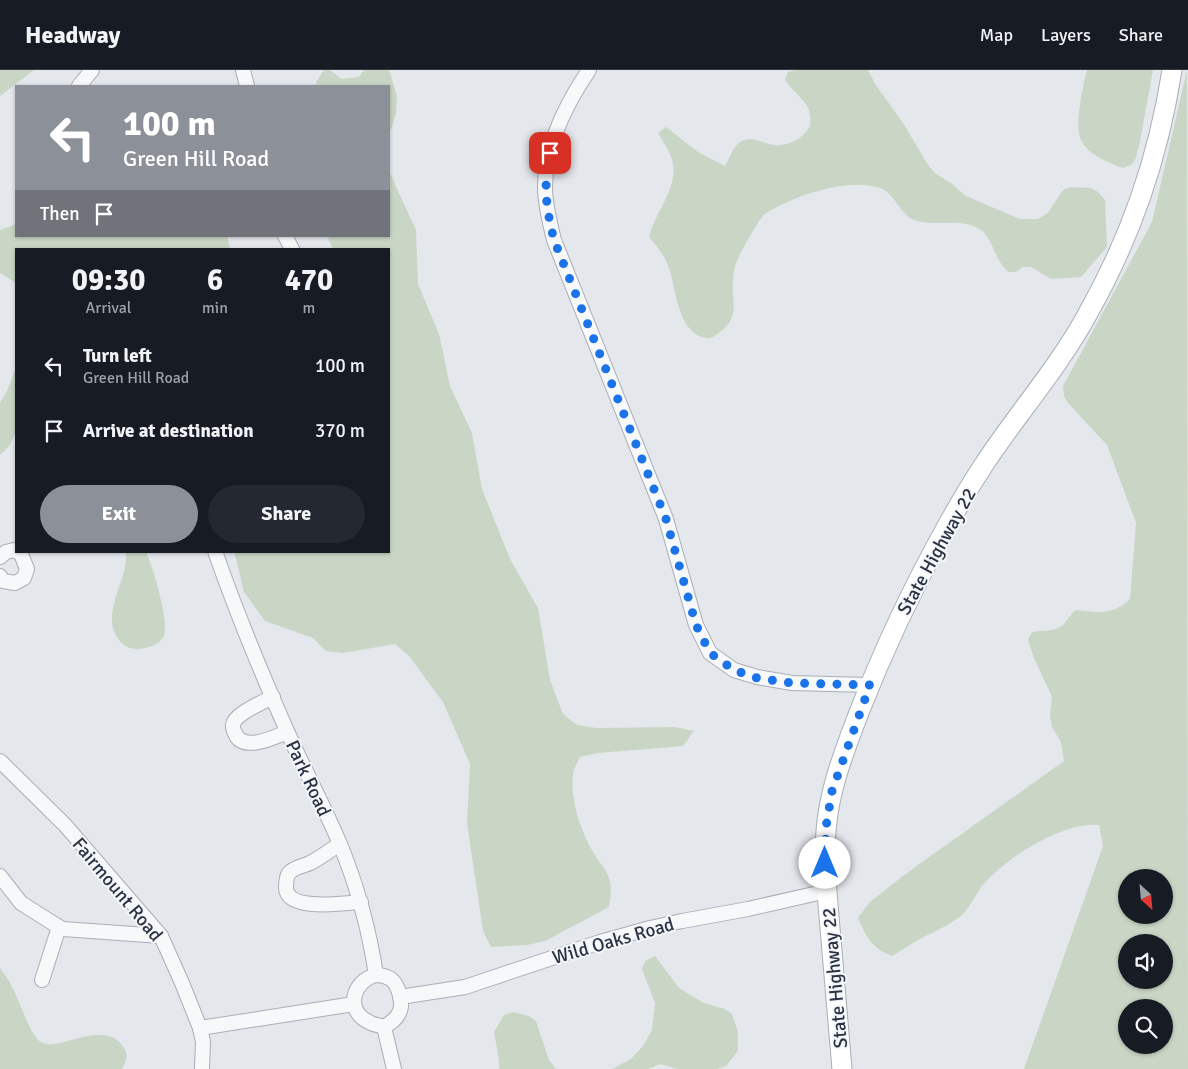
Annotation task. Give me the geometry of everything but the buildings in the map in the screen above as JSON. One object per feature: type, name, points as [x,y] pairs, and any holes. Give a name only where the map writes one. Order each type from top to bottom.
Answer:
[{"type":"main road","name":"State Highway 22","points":[[842,1069],[827,891],[825,840],[829,806],[840,767],[888,640],[959,505],[983,465],[1086,318],[1104,284],[1132,222],[1151,169],[1172,70]]},
{"type":"street","points":[[81,85],[92,70]]},
{"type":"street","points":[[243,70],[247,85]]},
{"type":"street","points":[[589,70],[575,90],[553,140],[545,187],[547,212],[554,240],[666,519],[696,625],[710,653],[734,670],[757,678],[792,683],[870,685]]},
{"type":"street","points":[[0,557],[6,552],[15,551]]},
{"type":"street","points":[[0,576],[3,581],[15,583],[24,578],[27,569],[19,553]]},
{"type":"street","name":"Park Road","points":[[216,553],[230,594],[287,732],[340,844],[361,902],[369,933],[376,975]]},
{"type":"street","points":[[273,696],[245,712],[234,721],[235,736],[239,740],[251,743],[287,732]]},
{"type":"street","name":"Fairmount Road","points":[[0,761],[65,825],[161,936],[200,1028],[203,1042],[202,1069]]},
{"type":"street","points":[[340,844],[288,874],[286,892],[302,902],[321,905],[361,902]]},
{"type":"street","points":[[0,876],[21,903],[63,929],[161,936]]},
{"type":"street","name":"Wild Oaks Road","points":[[400,997],[465,987],[582,948],[650,928],[827,891]]},
{"type":"street","points":[[42,980],[59,927]]},
{"type":"street","points":[[376,975],[390,978],[400,997],[402,1006],[398,1015],[384,1027],[368,1022],[357,1012],[354,1004],[355,992],[359,984],[367,977],[376,975]]},
{"type":"street","points":[[200,1028],[354,1004]]},
{"type":"street","points":[[384,1027],[394,1069]]},
{"type":"green space","points":[[0,70],[34,70],[0,96]]},
{"type":"green space","points":[[324,70],[330,70],[341,79],[359,77],[364,70],[389,70],[397,96],[396,114],[390,132],[390,85],[317,85],[316,82]]},
{"type":"green space","points":[[796,70],[868,70],[875,84],[935,173],[966,196],[1020,219],[1038,219],[1047,214],[1063,190],[1071,187],[1091,188],[1098,192],[1105,200],[1107,247],[1081,277],[1051,279],[1031,267],[1023,267],[1016,272],[1008,272],[1000,262],[988,237],[974,226],[957,223],[920,222],[912,219],[890,194],[880,188],[867,185],[852,185],[821,190],[790,201],[762,217],[735,265],[733,279],[734,309],[731,320],[727,326],[713,337],[706,338],[697,335],[684,320],[667,264],[649,237],[673,178],[671,157],[658,133],[666,127],[698,152],[725,166],[736,145],[746,139],[754,139],[775,145],[790,143],[801,137],[810,124],[808,107],[785,80],[788,72]]},
{"type":"green space","points":[[1087,70],[1153,70],[1140,141],[1136,158],[1131,165],[1123,168],[1105,161],[1088,150],[1081,140],[1078,125],[1081,95]]},
{"type":"green space","points":[[1187,70],[1188,1069],[1024,1069],[1103,846],[1099,825],[1085,825],[1069,829],[1036,843],[1020,853],[993,875],[980,889],[968,909],[961,916],[892,956],[880,950],[870,941],[858,918],[869,903],[904,875],[1064,761],[1061,742],[1052,727],[1050,716],[1052,697],[1028,640],[1032,632],[1052,630],[1060,627],[1076,610],[1104,612],[1117,608],[1130,599],[1136,523],[1107,445],[1068,403],[1064,396],[1063,386],[1152,222]]},
{"type":"green space","points":[[390,173],[416,230],[418,284],[439,334],[450,386],[472,433],[482,489],[510,559],[538,608],[550,680],[563,714],[577,725],[596,728],[675,727],[694,731],[683,746],[598,753],[580,757],[573,773],[574,801],[581,827],[588,843],[609,878],[611,895],[609,907],[545,941],[527,945],[491,947],[483,931],[467,823],[470,764],[443,702],[409,656],[395,644],[343,653],[326,651],[313,638],[265,621],[244,592],[234,553],[390,553],[390,248],[333,248],[328,238],[390,237]]},
{"type":"green space","points":[[15,224],[15,237],[227,237],[230,248],[15,248],[15,282],[0,273],[0,230]]},
{"type":"green space","points":[[15,371],[15,433],[10,445],[0,455],[0,403]]},
{"type":"green space","points":[[126,553],[147,553],[160,594],[165,619],[164,636],[158,643],[147,648],[136,649],[127,647],[116,636],[112,625],[112,613],[126,560]]},
{"type":"green space","points":[[655,956],[679,988],[704,1003],[725,1009],[732,1014],[738,1032],[738,1051],[726,1066],[717,1069],[678,1069],[660,1064],[648,1069],[612,1069],[631,1059],[643,1046],[652,1030],[655,1003],[642,969],[645,961]]},
{"type":"green space","points":[[0,968],[11,984],[33,1033],[41,1042],[58,1044],[93,1035],[105,1035],[115,1039],[126,1051],[125,1064],[122,1069],[0,1069]]},
{"type":"green space","points":[[513,1012],[529,1016],[536,1021],[549,1060],[556,1069],[499,1069],[494,1032],[504,1015]]},
{"type":"route","points":[[550,153],[545,187],[547,212],[554,240],[666,519],[696,625],[710,653],[734,670],[757,678],[792,683],[870,685],[832,791],[826,827],[825,863]]}]
